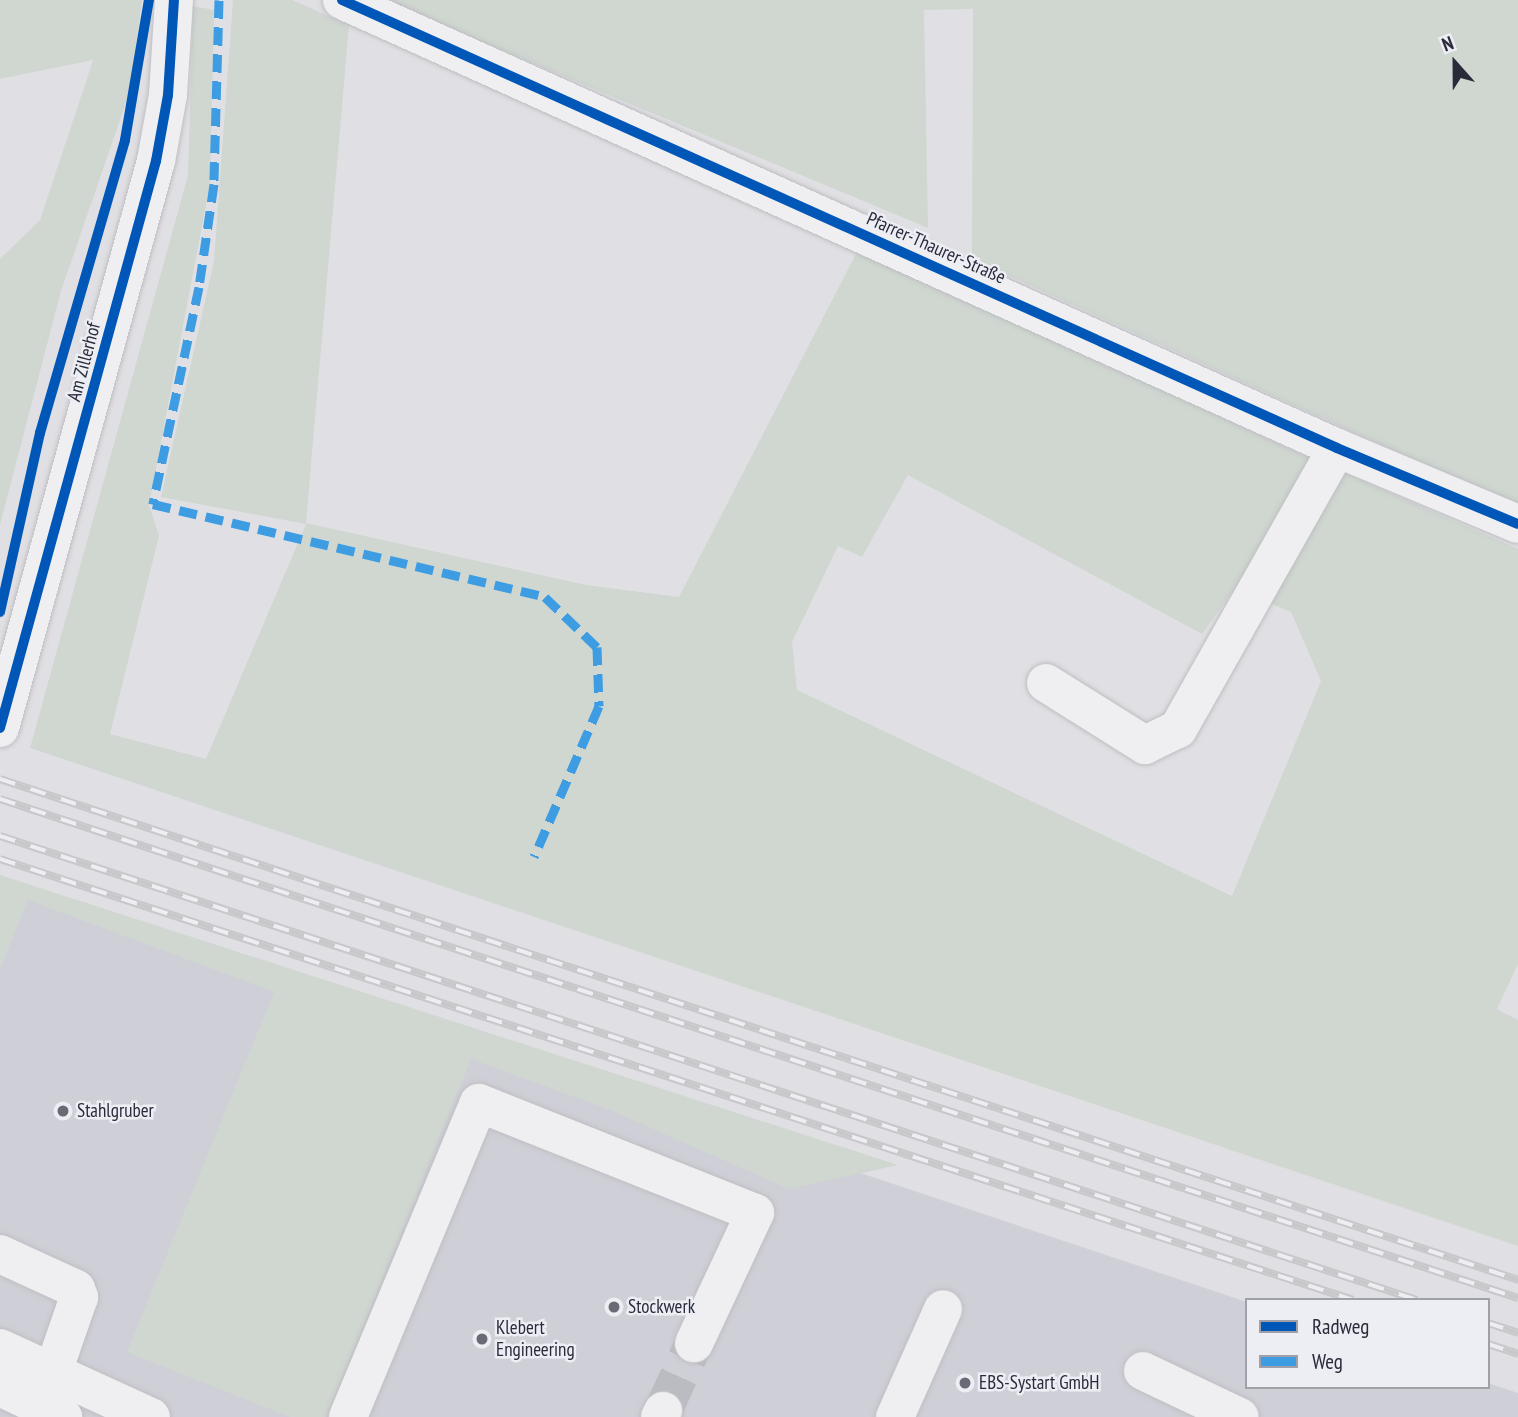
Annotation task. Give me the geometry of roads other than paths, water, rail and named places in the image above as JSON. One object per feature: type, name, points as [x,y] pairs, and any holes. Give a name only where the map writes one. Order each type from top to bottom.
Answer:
[{"type":"street","name":"Am Zillerhof","points":[[0,728],[13,692],[156,162],[168,95],[174,0]]},
{"type":"street","name":"Pfarrer-Thaurer-Straße","points":[[342,0],[1337,448],[1518,524]]},
{"type":"street","points":[[1046,683],[1145,744],[1178,729],[1337,448]]},
{"type":"street","points":[[348,1417],[479,1103],[755,1213],[694,1343]]},
{"type":"street","points":[[0,1254],[76,1289],[79,1297],[53,1372]]},
{"type":"street","points":[[895,1417],[943,1309]]},
{"type":"street","points":[[63,1417],[2,1388],[7,1351],[152,1417]]},
{"type":"street","points":[[1143,1371],[1240,1417]]},
{"type":"tunnel","points":[[663,1411],[694,1343]]},
{"type":"railway","points":[[0,779],[1518,1280]]},
{"type":"railway","points":[[0,799],[1518,1298]]},
{"type":"railway","points":[[0,836],[1411,1298]]},
{"type":"railway","points":[[0,859],[1347,1298]]},
{"type":"railway","points":[[1490,1324],[1518,1333]]},
{"type":"railway","points":[[1490,1345],[1518,1354]]},
{"type":"place","name":"Stahlgruber","points":[[63,1111]]},
{"type":"place","name":"Stockwerk","points":[[614,1307]]},
{"type":"place","name":"Klebert Engineering","points":[[482,1339]]},
{"type":"place","name":"EBS-Systart GmbH","points":[[965,1383]]}]
